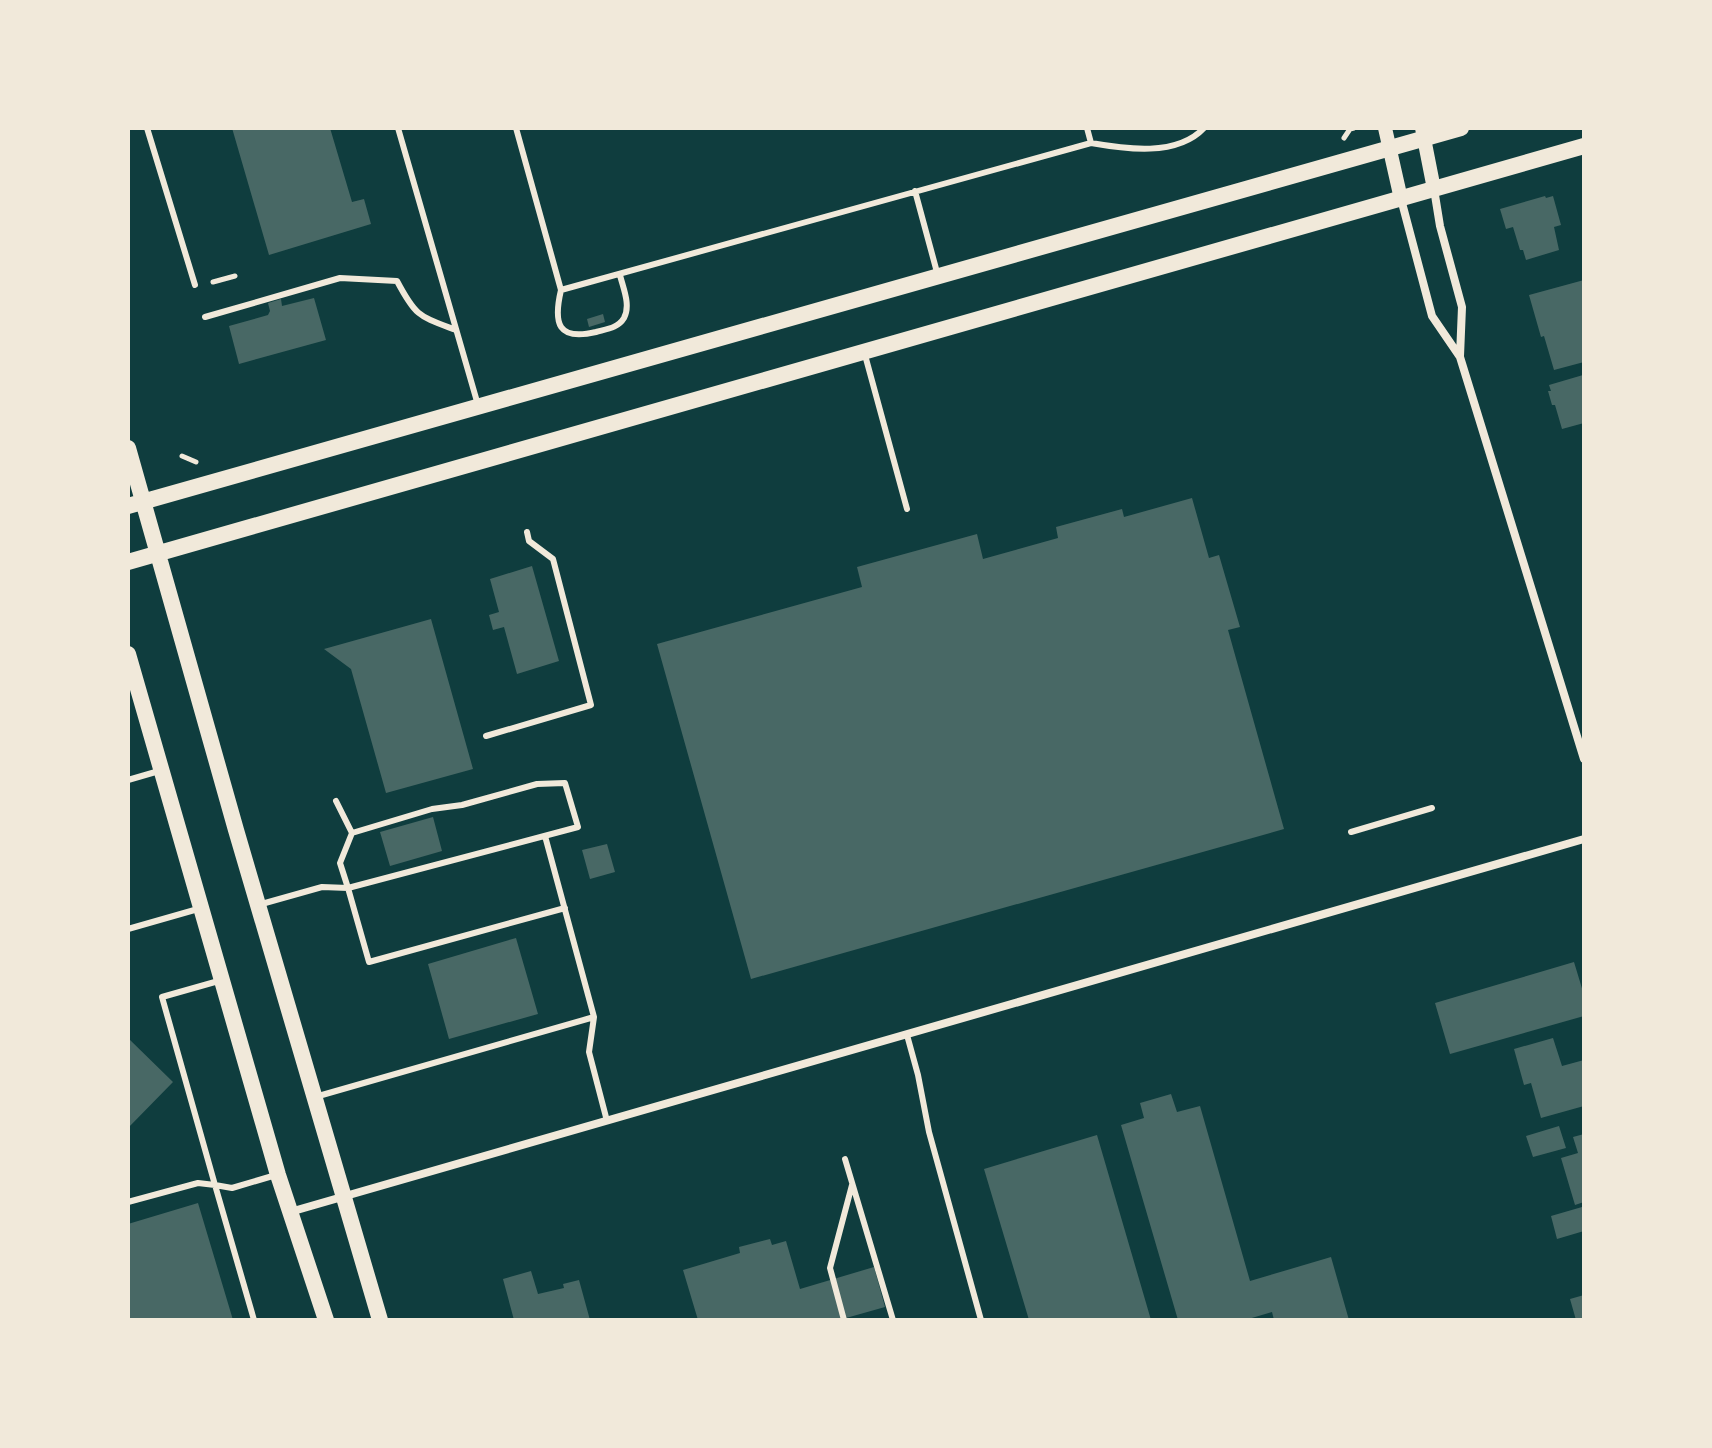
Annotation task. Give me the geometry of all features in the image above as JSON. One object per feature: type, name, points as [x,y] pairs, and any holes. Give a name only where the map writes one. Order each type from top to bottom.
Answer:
[{"type":"main road","points":[[136,504],[1390,149],[1423,133],[1461,128]]},
{"type":"main road","points":[[128,562],[1584,146]]},
{"type":"main road","points":[[128,448],[136,504],[158,554],[380,1320]]},
{"type":"main road","points":[[128,654],[278,1175],[326,1320]]},
{"type":"street","points":[[1385,128],[1432,316],[1460,357],[1584,759]]},
{"type":"street","points":[[1423,133],[1440,226],[1462,307],[1460,357]]},
{"type":"street","points":[[290,1212],[1584,839]]},
{"type":"lane","points":[[147,128],[195,285]]},
{"type":"lane","points":[[398,128],[478,407]]},
{"type":"lane","points":[[516,128],[561,290],[556,311],[559,325],[575,335],[615,327],[623,320],[627,304],[620,275]]},
{"type":"lane","points":[[1087,128],[1091,143]]},
{"type":"lane","points":[[561,290],[1091,143],[1141,150],[1190,139],[1204,128]]},
{"type":"lane","points":[[915,191],[938,276]]},
{"type":"lane","points":[[205,317],[340,278],[397,281],[412,308],[425,318],[456,330]]},
{"type":"lane","points":[[864,351],[907,509]]},
{"type":"lane","points":[[486,736],[591,705],[553,559],[529,541],[527,532]]},
{"type":"lane","points":[[128,780],[161,770]]},
{"type":"lane","points":[[258,905],[322,887],[348,888],[578,827],[565,783],[537,784],[462,805],[432,809],[352,833]]},
{"type":"lane","points":[[336,801],[352,833],[340,863],[369,962],[565,908]]},
{"type":"lane","points":[[1351,832],[1432,808]]},
{"type":"lane","points":[[545,836],[594,1017],[589,1052],[607,1121]]},
{"type":"lane","points":[[128,929],[202,908]]},
{"type":"lane","points":[[222,980],[162,997],[254,1320]]},
{"type":"lane","points":[[315,1097],[594,1017]]},
{"type":"lane","points":[[907,1035],[929,1132],[981,1320]]},
{"type":"lane","points":[[845,1159],[893,1320]]},
{"type":"lane","points":[[128,1202],[198,1183],[232,1188],[278,1175]]},
{"type":"lane","points":[[844,1320],[830,1268],[853,1184]]},
{"type":"path","points":[[209,283],[235,276]]},
{"type":"building","points":[[232,128],[330,128],[352,202],[364,199],[371,224],[269,255]]},
{"type":"building","points":[[1553,196],[1561,225],[1554,227],[1559,250],[1526,260],[1513,227],[1506,229],[1500,209]]},
{"type":"building","points":[[1584,280],[1584,362],[1554,370],[1529,295]]},
{"type":"building","points":[[314,298],[326,340],[239,364],[229,326],[268,315],[268,303],[281,299],[282,306]]},
{"type":"building","points":[[603,314],[605,322],[589,327],[587,319]]},
{"type":"building","points":[[1583,375],[1584,423],[1562,429],[1555,405],[1552,405],[1549,385]]},
{"type":"building","points":[[1192,498],[1209,558],[1219,555],[1240,627],[1228,630],[1284,829],[751,979],[657,644],[862,587],[857,567],[977,534],[983,559],[1058,538],[1056,527],[1122,509],[1124,517]]},
{"type":"building","points":[[532,566],[559,661],[517,674],[504,627],[493,630],[489,615],[499,612],[490,579]]},
{"type":"building","points":[[431,619],[473,769],[386,793],[351,669],[324,649]]},
{"type":"building","points":[[433,817],[442,851],[390,866],[380,832]]},
{"type":"building","points":[[607,844],[615,872],[590,879],[582,850]]},
{"type":"building","points":[[516,938],[538,1014],[449,1039],[428,964]]},
{"type":"building","points":[[1574,962],[1584,995],[1584,1016],[1450,1054],[1435,1003]]},
{"type":"building","points":[[128,1038],[173,1082],[128,1128]]},
{"type":"building","points":[[1553,1038],[1562,1066],[1584,1060],[1584,1106],[1541,1118],[1531,1083],[1524,1085],[1514,1049]]},
{"type":"building","points":[[1171,1094],[1177,1112],[1200,1106],[1250,1281],[1331,1257],[1349,1320],[1274,1320],[1272,1312],[1245,1320],[1178,1320],[1121,1125],[1144,1118],[1140,1103]]},
{"type":"building","points":[[1559,1126],[1566,1148],[1533,1157],[1526,1136]]},
{"type":"building","points":[[1584,1134],[1584,1202],[1575,1205],[1561,1158],[1578,1153],[1573,1137]]},
{"type":"building","points":[[1097,1135],[1151,1320],[1029,1320],[984,1169]]},
{"type":"building","points":[[198,1203],[233,1320],[128,1320],[128,1224]]},
{"type":"building","points":[[1582,1207],[1584,1231],[1557,1239],[1551,1216]]},
{"type":"building","points":[[770,1239],[772,1245],[786,1241],[800,1289],[874,1267],[885,1307],[839,1320],[698,1320],[683,1270],[740,1253],[739,1247]]},
{"type":"building","points":[[531,1271],[538,1294],[564,1288],[563,1284],[579,1280],[590,1320],[514,1320],[503,1279]]},
{"type":"building","points":[[1584,1295],[1584,1320],[1576,1320],[1570,1299]]}]
